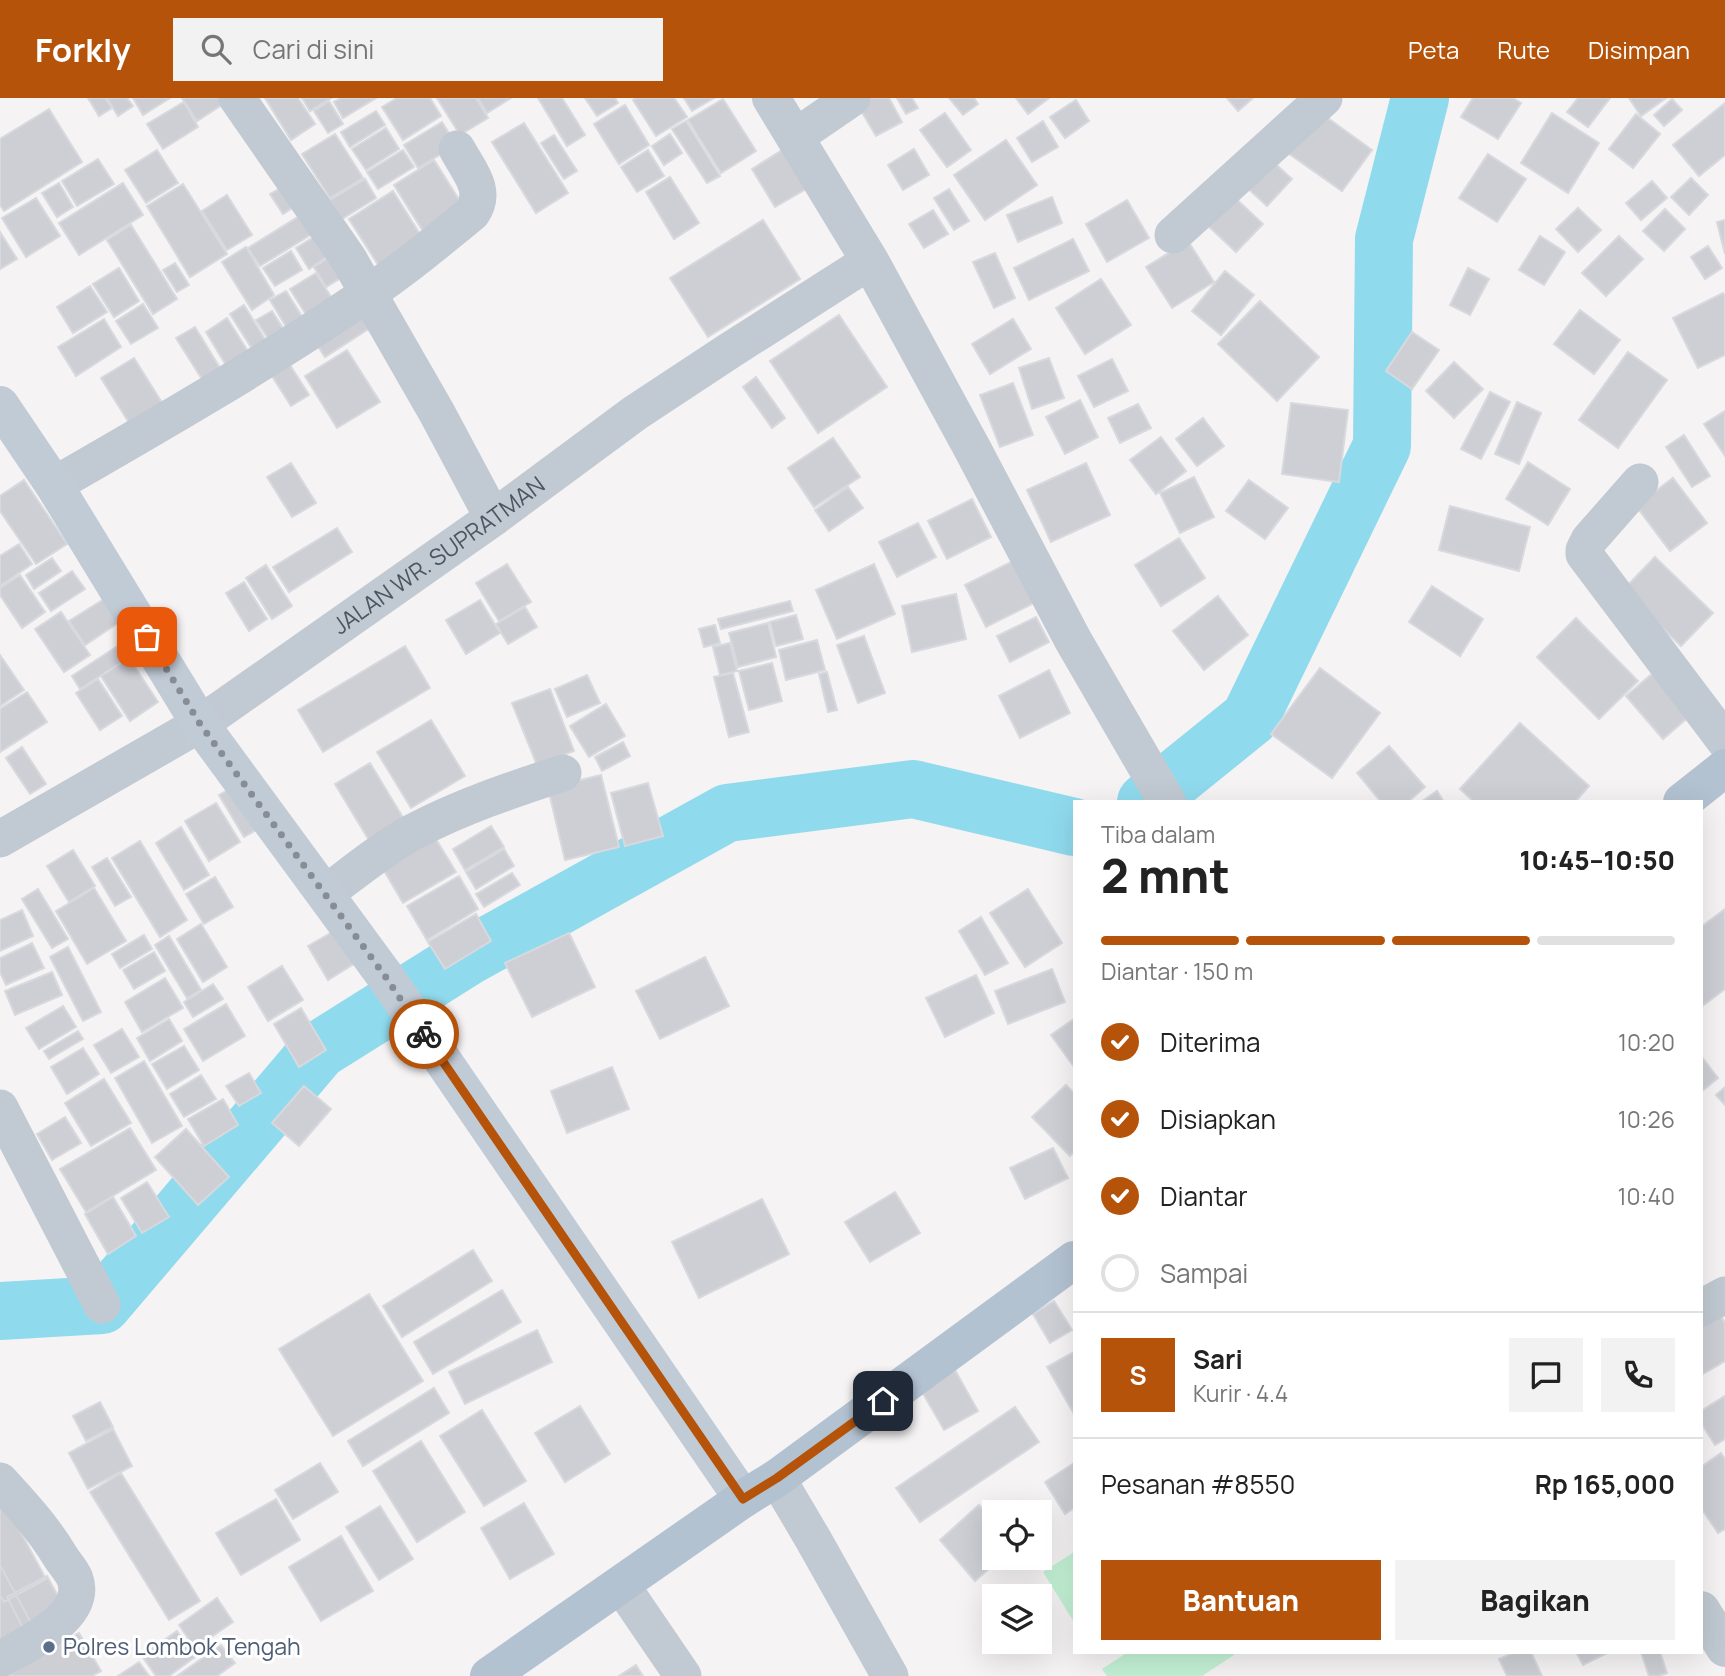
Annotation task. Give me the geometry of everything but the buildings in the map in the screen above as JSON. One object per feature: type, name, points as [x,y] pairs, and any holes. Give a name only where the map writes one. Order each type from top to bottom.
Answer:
[{"type":"main road","points":[[0,405],[54,485],[200,724],[385,976],[743,1499]]},
{"type":"main road","points":[[1685,800],[1725,768]]},
{"type":"main road","points":[[489,1676],[777,1478],[1073,1261]]},
{"type":"street","points":[[237,98],[348,258],[437,413],[493,518]]},
{"type":"street","points":[[771,98],[870,261],[1073,640],[1161,792]]},
{"type":"street","points":[[794,137],[852,98]]},
{"type":"street","points":[[1173,235],[1324,98]]},
{"type":"street","points":[[54,485],[234,381],[369,293],[472,213],[479,202],[478,187],[457,149]]},
{"type":"street","name":"JALAN WR. SUPRATMAN","points":[[0,838],[200,724],[493,518],[635,412],[870,261]]},
{"type":"street","points":[[1640,482],[1588,540],[1584,554],[1725,741]]},
{"type":"street","points":[[325,894],[413,832],[497,794],[563,773]]},
{"type":"street","points":[[0,1108],[102,1305]]},
{"type":"street","points":[[1703,1307],[1725,1295]]},
{"type":"street","points":[[777,1478],[890,1676]]},
{"type":"street","points":[[0,1481],[51,1541],[77,1586],[70,1609],[63,1619],[0,1659]]},
{"type":"street","points":[[621,1585],[683,1676]]},
{"type":"green space","points":[[1073,1553],[1073,1620],[1052,1584],[1043,1572],[1052,1570],[1052,1566]]},
{"type":"green space","points":[[1125,1654],[1234,1655],[1202,1676],[1107,1676],[1102,1669]]},
{"type":"waterway","points":[[1148,800],[1250,718],[1382,446],[1384,239],[1420,98]]},
{"type":"waterway","points":[[0,1311],[102,1305],[319,1050],[467,957],[727,813],[913,789],[1073,827]]},
{"type":"way so far","points":[[147,637],[200,724],[385,976],[424,1034]]},
{"type":"place","name":"Polres Lombok Tengah","points":[[49,1647]]},
{"type":"route","points":[[424,1034],[743,1499],[777,1478],[883,1401]]}]
